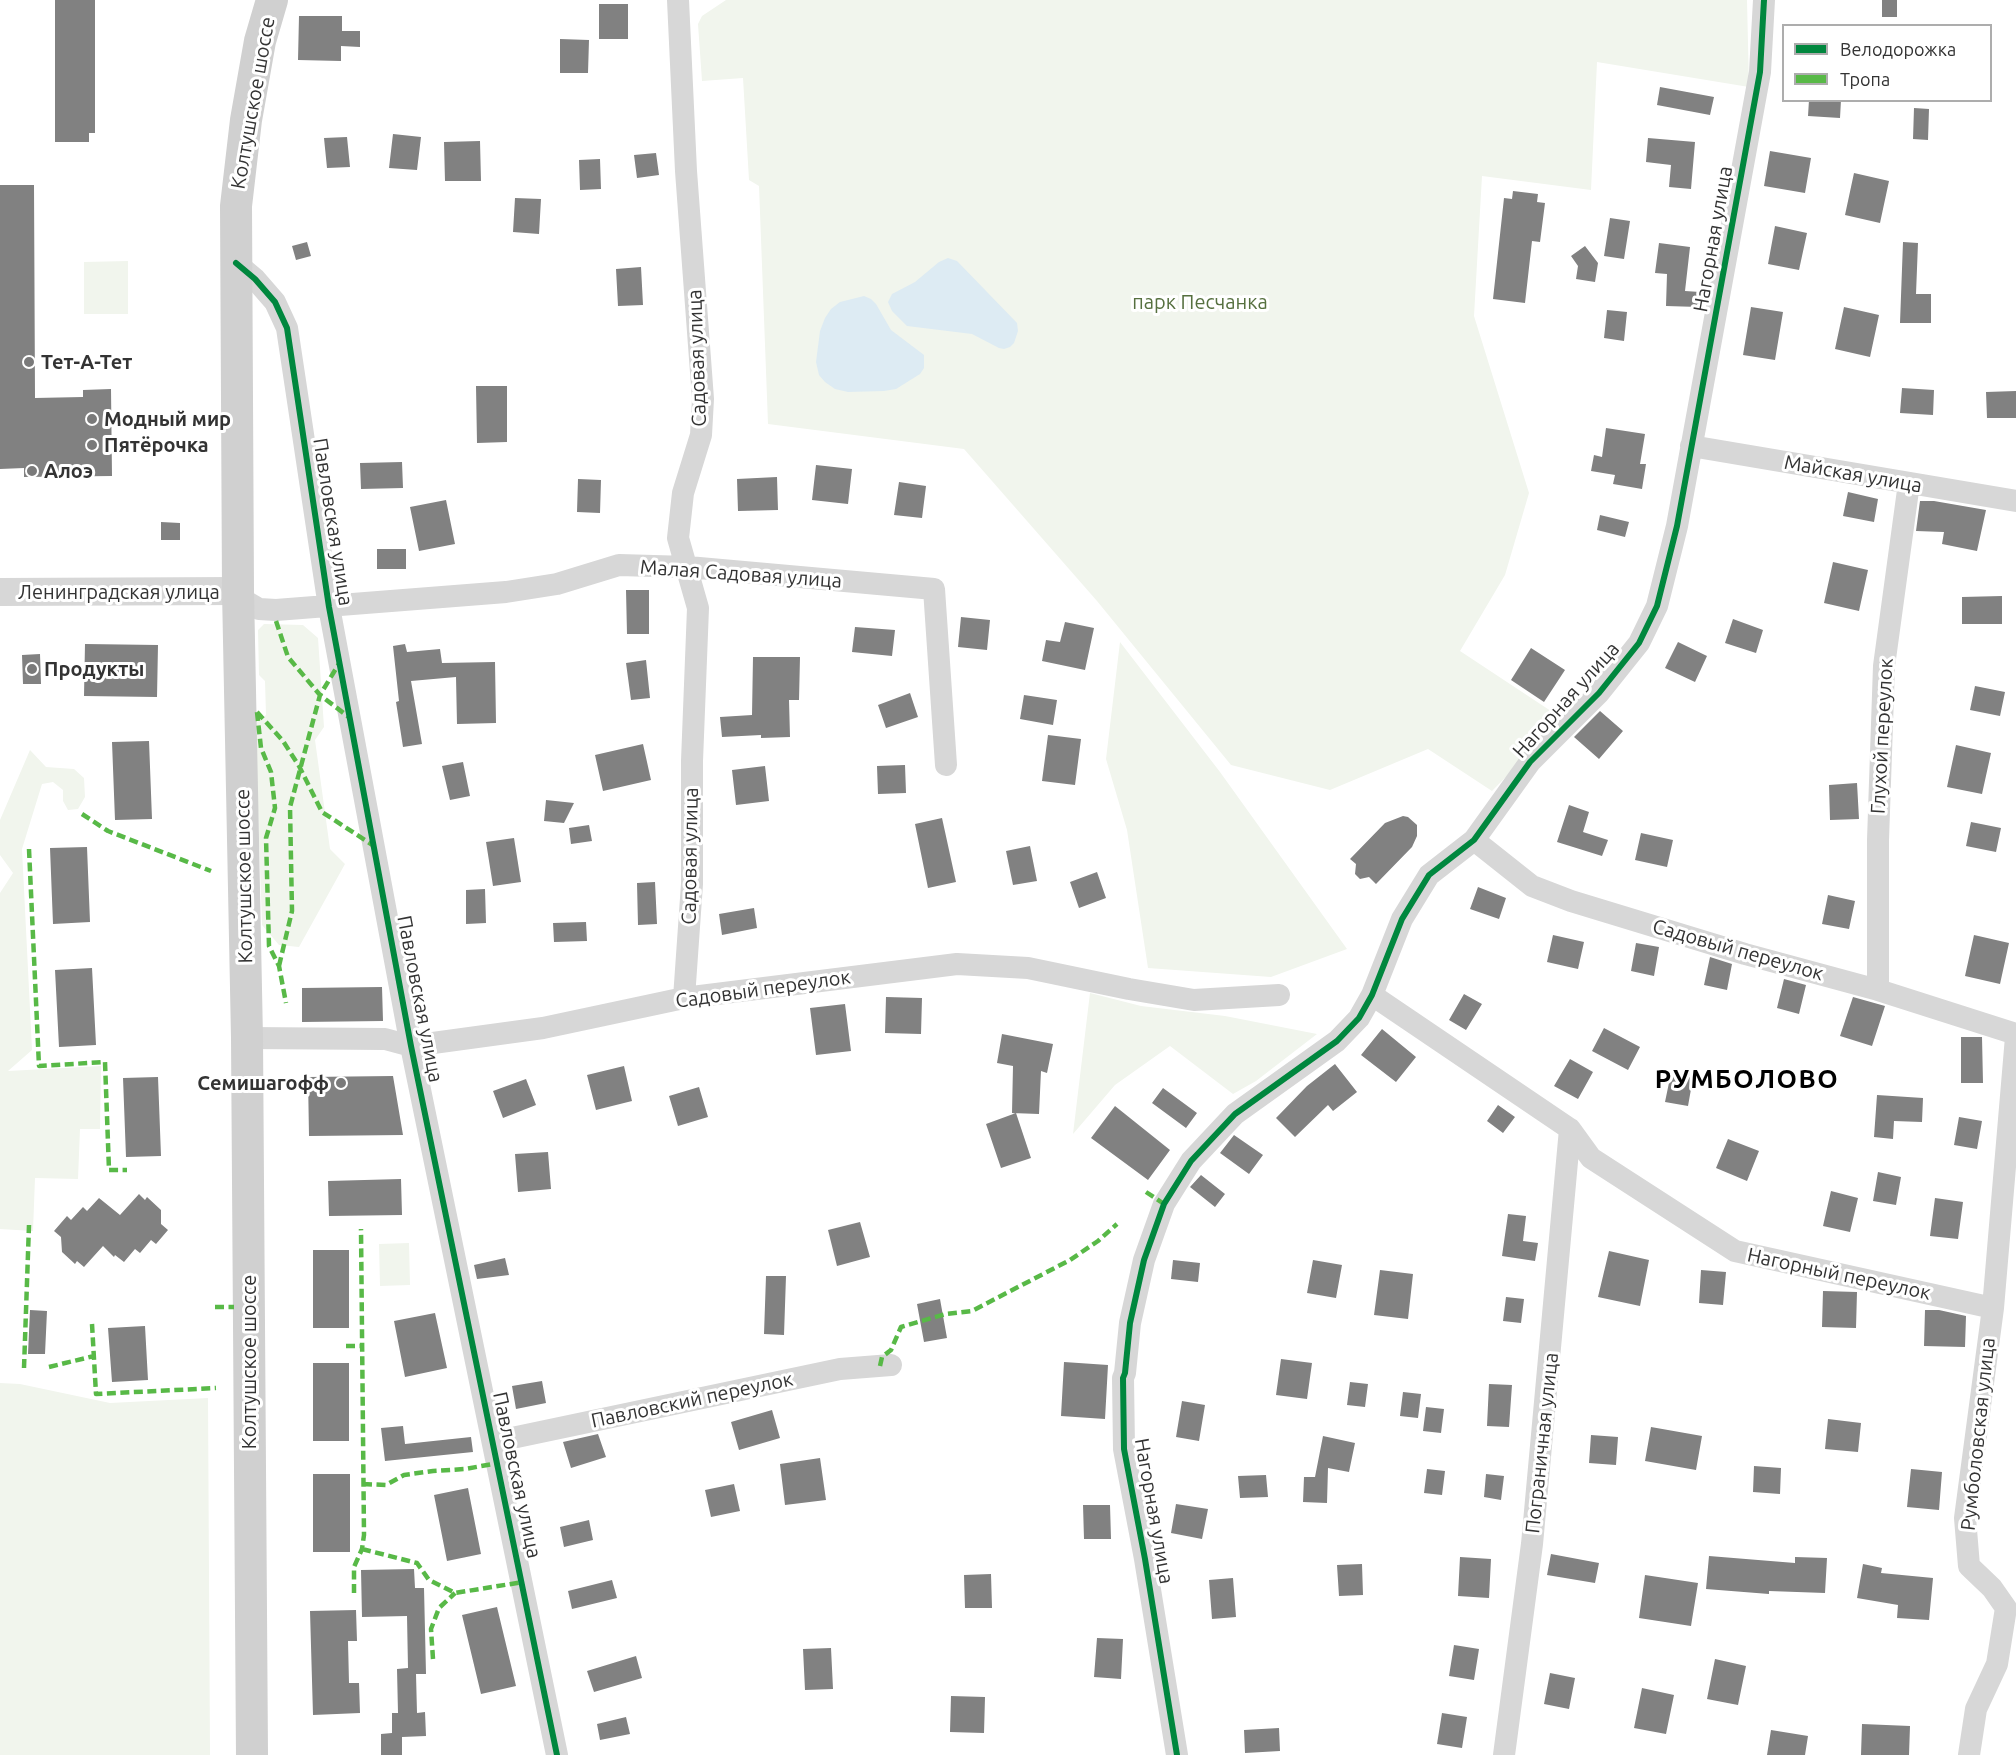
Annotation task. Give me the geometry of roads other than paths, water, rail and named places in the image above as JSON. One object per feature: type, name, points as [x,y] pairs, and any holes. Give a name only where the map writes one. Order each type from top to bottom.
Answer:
[{"type":"main road","name":"Колтушское шоссе","points":[[252,1755],[247,1038],[238,591],[236,206],[246,120],[260,41],[272,0]]},
{"type":"street","name":"Садовая улица","points":[[678,0],[686,171],[703,399],[700,435],[682,493],[678,538],[698,608],[692,761],[692,884],[684,998]]},
{"type":"street","name":"Нагорная улица","points":[[1177,1755],[1145,1559],[1124,1449],[1122,1378],[1125,1373],[1130,1323],[1144,1260],[1164,1204],[1191,1161],[1235,1114],[1337,1041],[1359,1018],[1372,995],[1402,919],[1429,875],[1474,840],[1530,762],[1599,693],[1639,643],[1657,606],[1665,577],[1691,446],[1760,72],[1764,0]]},
{"type":"street","name":"Павловская улица","points":[[236,263],[255,279],[275,303],[286,328],[329,607],[411,1046],[557,1755]]},
{"type":"street","name":"Майская улица","points":[[1691,446],[2016,501]]},
{"type":"street","name":"Глухой переулок","points":[[1878,990],[1878,840],[1884,666],[1909,483]]},
{"type":"street","name":"Малая Садовая улица","points":[[238,591],[247,602],[259,609],[329,607],[506,592],[557,584],[619,565],[688,567],[934,590],[946,765]]},
{"type":"street","name":"Ленинградская улица","points":[[0,592],[238,591]]},
{"type":"street","name":"Садовый переулок","points":[[1474,840],[1532,886],[1571,901],[1745,954],[1878,990],[2016,1035]]},
{"type":"street","name":"Садовый переулок","points":[[247,1038],[385,1039],[411,1046],[543,1028],[684,998],[957,964],[1028,968],[1194,1000],[1279,995]]},
{"type":"street","name":"Нагорный переулок","points":[[1372,995],[1570,1129],[1591,1158],[1735,1251],[1993,1308]]},
{"type":"street","name":"Румболовская улица","points":[[1969,1755],[1976,1709],[1997,1664],[2011,1613],[1992,1588],[1969,1566],[1965,1518],[1993,1308],[2016,1035]]},
{"type":"street","name":"Пограничная улица","points":[[1504,1755],[1532,1544],[1570,1129]]},
{"type":"street","name":"Павловский переулок","points":[[494,1442],[840,1369],[891,1365]]},
{"type":"place","name":"Тет-А-Тет","points":[[29,362]]},
{"type":"place","name":"Модный мир","points":[[92,419]]},
{"type":"place","name":"Пятёрочка","points":[[92,445]]},
{"type":"place","name":"Алоэ","points":[[32,471]]},
{"type":"place","name":"Продукты","points":[[32,669]]},
{"type":"place","name":"Семишагофф","points":[[341,1083]]},
{"type":"district","name":"РУМБОЛОВО","points":[[1747,1079]]},
{"type":"park label","name":"парк Песчанка","points":[[1200,302]]}]
